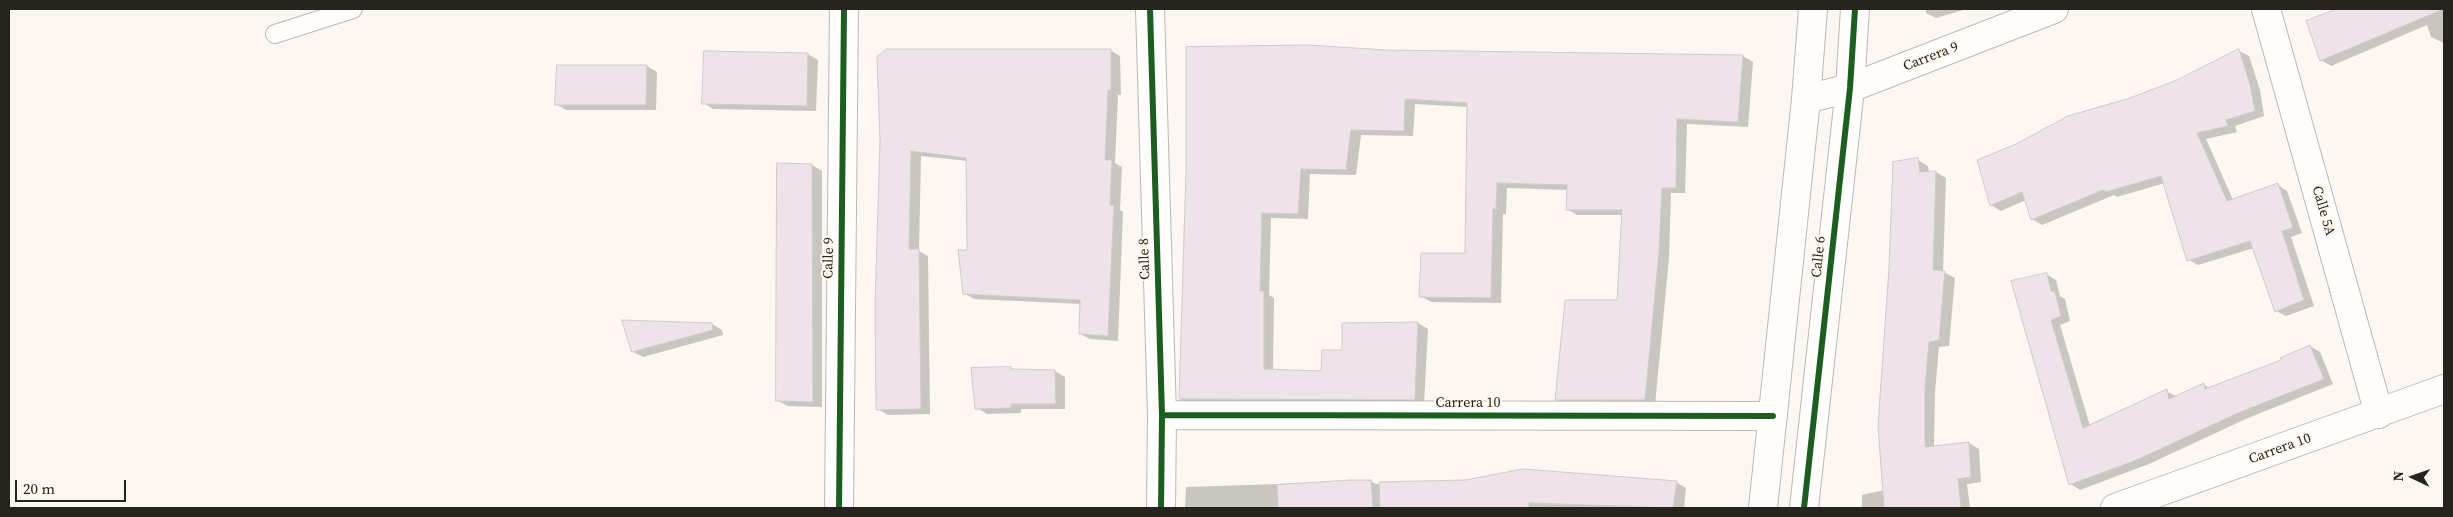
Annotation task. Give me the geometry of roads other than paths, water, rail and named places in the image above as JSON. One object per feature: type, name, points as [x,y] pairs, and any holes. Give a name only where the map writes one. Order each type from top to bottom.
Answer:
[{"type":"street","name":"Calle 9","points":[[839,508],[844,9]]},
{"type":"street","name":"Calle 8","points":[[1150,9],[1162,416],[1161,508]]},
{"type":"street","name":"Calle 6","points":[[1763,508],[1806,99],[1813,9]]},
{"type":"street","name":"Calle 6","points":[[1804,508],[1850,88],[1855,9]]},
{"type":"street","name":"Carrera 9","points":[[1806,99],[1850,88],[2054,9]]},
{"type":"street","name":"Calle 5A","points":[[2266,9],[2379,414]]},
{"type":"street","name":"Carrera 10","points":[[2115,508],[2444,389]]},
{"type":"street","name":"Carrera 10","points":[[1162,416],[1773,416]]},
{"type":"lane","points":[[275,34],[353,9]]}]
